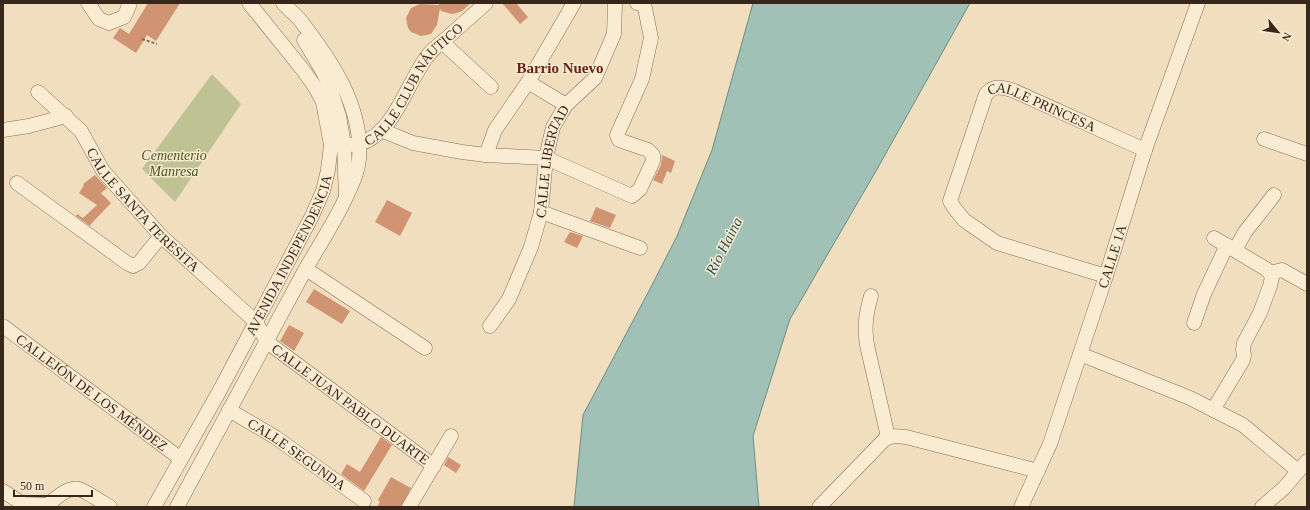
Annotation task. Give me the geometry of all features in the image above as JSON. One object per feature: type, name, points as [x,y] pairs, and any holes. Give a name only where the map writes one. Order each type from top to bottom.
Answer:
[{"type":"street","points":[[88,3],[98,19],[109,23],[124,16],[129,6],[128,3]]},
{"type":"street","name":"AVENIDA INDEPENDENCIA","points":[[249,3],[315,87],[323,102],[338,145],[346,196]]},
{"type":"street","name":"CALLE CLUB NÁUTICO","points":[[359,144],[371,138],[390,121],[430,52],[486,3]]},
{"type":"street","points":[[486,155],[495,130],[528,82],[574,3]]},
{"type":"street","name":"CALLE LIBERTAD","points":[[490,326],[509,299],[531,247],[541,212],[546,158],[553,127],[566,105],[595,78],[614,34],[615,3]]},
{"type":"street","points":[[381,130],[413,143],[462,152],[486,155],[546,158],[632,196],[640,190],[653,162],[653,155],[648,150],[619,140],[617,135],[642,79],[651,38],[644,5],[637,3]]},
{"type":"street","name":"CALLE 1A","points":[[1021,507],[1050,444],[1106,276],[1145,150],[1198,3]]},
{"type":"street","name":"AVENIDA INDEPENDENCIA","points":[[154,507],[220,390],[312,216],[323,191],[328,170],[338,145],[339,116],[329,85],[284,4]]},
{"type":"street","name":"AVENIDA INDEPENDENCIA","points":[[178,507],[229,410],[330,227],[357,174],[359,144],[351,103],[337,75],[324,54],[299,19],[284,4]]},
{"type":"street","points":[[442,42],[491,86]]},
{"type":"street","points":[[528,82],[566,105]]},
{"type":"street","name":"CALLE PRINCESA","points":[[1106,276],[996,243],[964,220],[955,210],[950,201],[986,94],[990,89],[998,87],[1012,90],[1145,150]]},
{"type":"street","name":"CALLE SANTA TERESITA","points":[[38,92],[81,131],[103,171],[161,236],[256,322],[267,342]]},
{"type":"street","points":[[3,130],[29,126],[66,116]]},
{"type":"street","points":[[1264,139],[1307,154]]},
{"type":"street","points":[[338,145],[359,144]]},
{"type":"street","points":[[17,183],[133,266],[139,263],[161,236]]},
{"type":"street","points":[[1194,323],[1204,294],[1231,248],[1274,195]]},
{"type":"street","points":[[541,212],[640,248]]},
{"type":"street","points":[[312,216],[330,227]]},
{"type":"street","points":[[1213,410],[1243,360],[1244,344],[1260,313],[1272,277],[1266,269],[1214,238]]},
{"type":"street","points":[[306,269],[425,348]]},
{"type":"street","points":[[1270,273],[1282,270],[1307,284]]},
{"type":"street","points":[[871,296],[866,318],[865,331],[888,436]]},
{"type":"street","name":"CALLEJÓN DE LOS MÉNDEZ","points":[[3,326],[181,459]]},
{"type":"street","name":"CALLE JUAN PABLO DUARTE","points":[[267,342],[434,466]]},
{"type":"street","points":[[1080,354],[1190,398],[1243,425],[1303,466],[1284,488],[1262,507]]},
{"type":"street","name":"CALLE SEGUNDA","points":[[229,410],[275,438],[364,501]]},
{"type":"street","points":[[409,507],[451,436]]},
{"type":"street","points":[[819,507],[888,436],[906,437],[1038,471]]},
{"type":"street","points":[[3,491],[23,504],[48,506],[60,494],[78,488],[110,507]]},
{"type":"path","points":[[142,38],[157,44]]},
{"type":"green space","name":"Cementerio Manresa","points":[[212,74],[241,104],[175,202],[142,169]]},
{"type":"water","name":"Río Haina","points":[[753,3],[970,3],[876,171],[790,319],[753,436],[759,507],[574,507],[583,415],[677,236],[712,150]]},
{"type":"building","points":[[148,3],[180,3],[156,41],[147,35],[136,53],[113,38],[120,28],[129,34]]},
{"type":"building","points":[[438,3],[471,3],[462,11],[452,14],[441,11],[440,8],[437,25],[431,34],[421,36],[411,32],[408,28],[406,18],[411,8],[420,4],[439,5]]},
{"type":"building","points":[[502,3],[516,3],[528,17],[520,24]]},
{"type":"building","points":[[662,155],[675,161],[671,173],[667,171],[662,184],[653,180],[661,165]]},
{"type":"building","points":[[95,175],[107,188],[101,193],[111,203],[90,226],[76,216],[77,214],[83,218],[97,205],[79,193],[84,185],[83,184]]},
{"type":"building","points":[[387,200],[412,213],[400,236],[375,222]]},
{"type":"building","points":[[596,207],[616,215],[610,228],[590,221]]},
{"type":"building","points":[[570,232],[583,236],[577,248],[564,242]]},
{"type":"building","points":[[314,289],[350,311],[342,324],[306,302]]},
{"type":"building","points":[[289,325],[304,333],[294,351],[280,341]]},
{"type":"building","points":[[381,437],[392,445],[364,491],[341,474],[347,464],[360,472]]},
{"type":"building","points":[[448,457],[461,465],[456,473],[444,465]]},
{"type":"building","points":[[391,477],[411,488],[401,507],[377,507],[380,502],[378,500]]},
{"type":"district","name":"Barrio Nuevo","points":[[560,68]]}]
